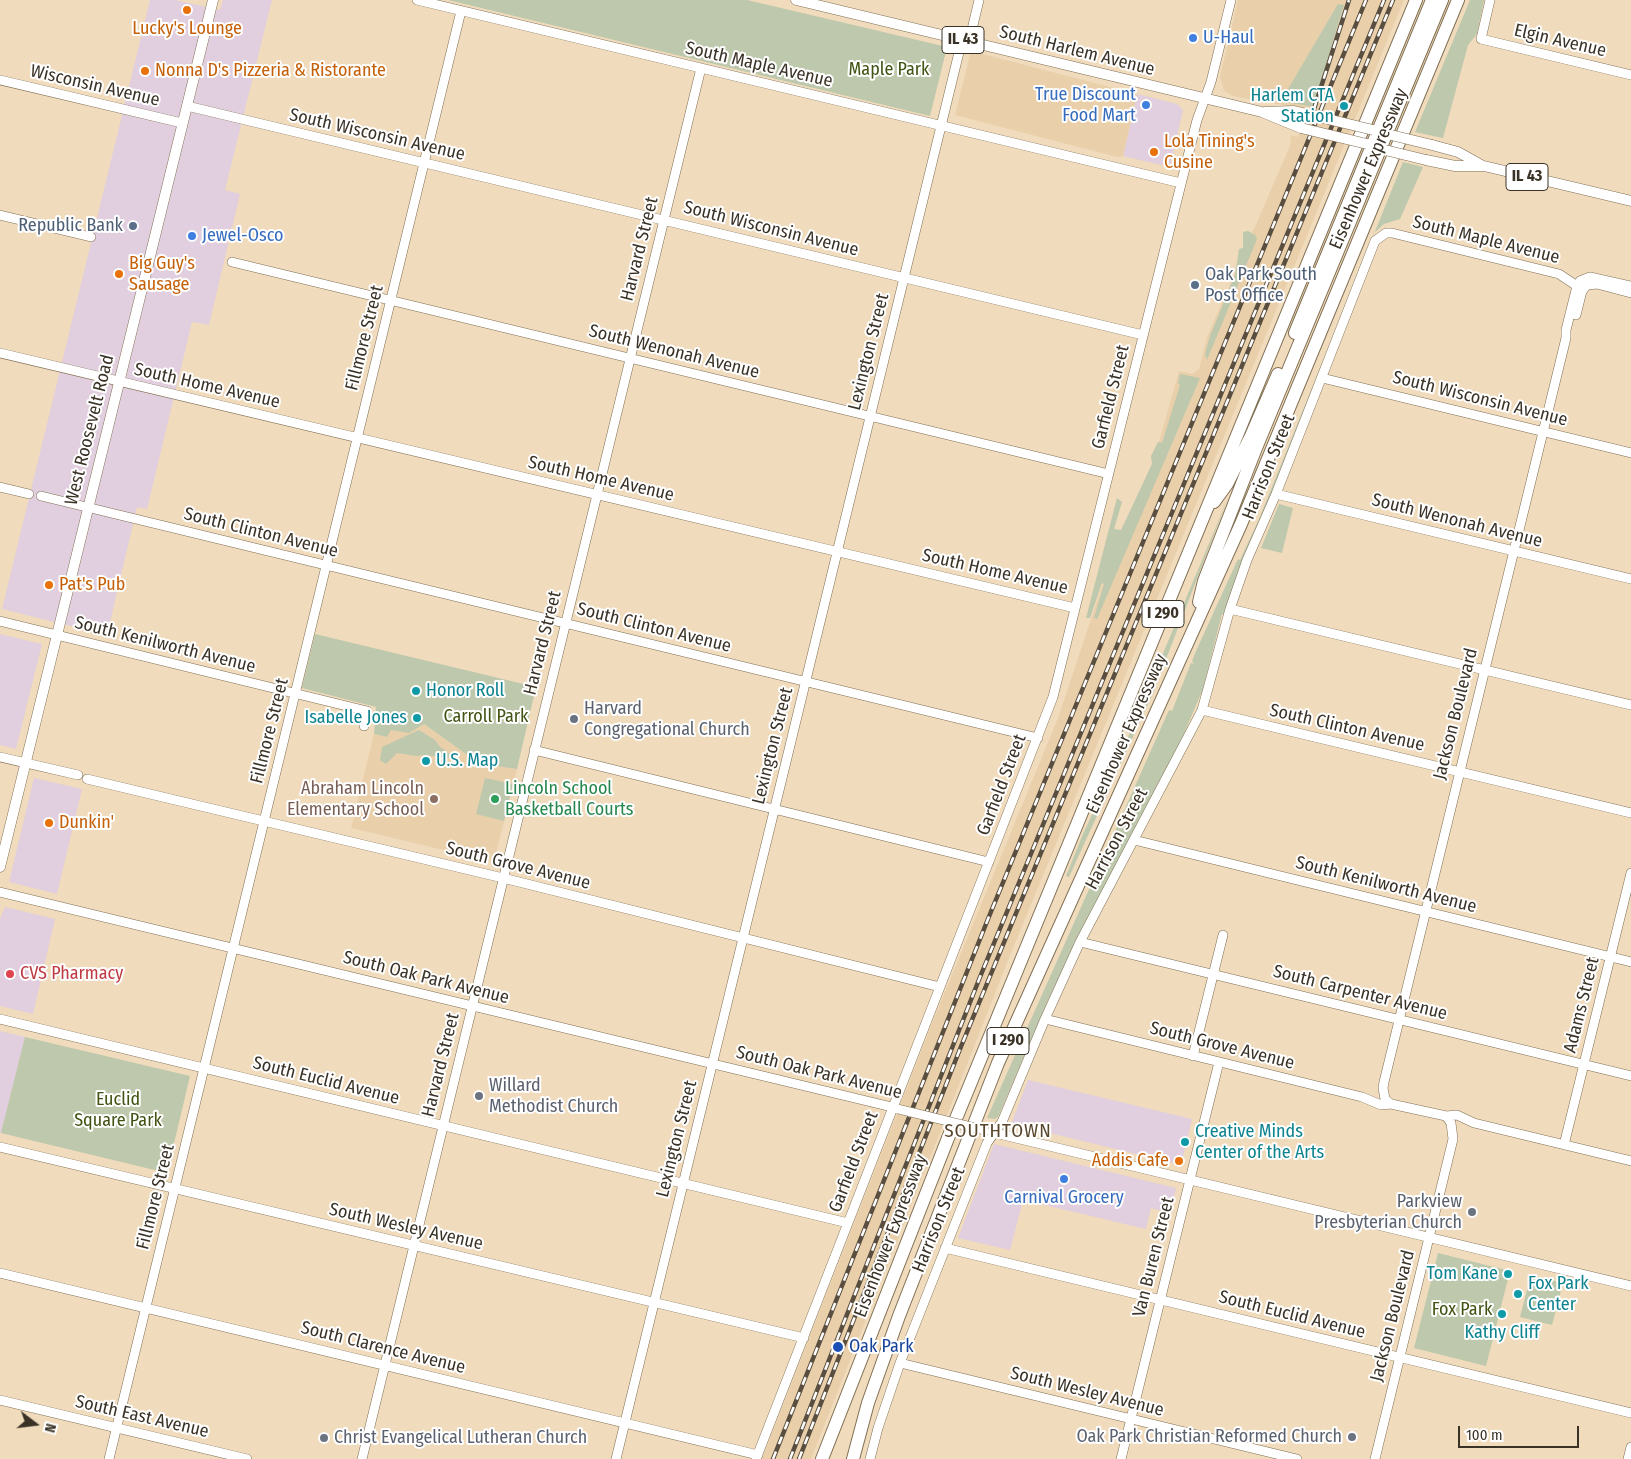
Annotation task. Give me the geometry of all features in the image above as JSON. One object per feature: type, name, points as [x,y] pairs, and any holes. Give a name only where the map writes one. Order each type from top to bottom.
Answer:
[{"type":"highway","name":"Eisenhower Expressway","points":[[822,1459],[948,1138],[1416,0]]},
{"type":"highway","points":[[1192,634],[1204,581],[1382,132],[1432,0]]},
{"type":"highway","points":[[1382,132],[1442,0]]},
{"type":"highway","name":"Eisenhower Expressway","points":[[853,1459],[868,1403],[898,1316],[998,1063],[1192,634],[1262,474],[1458,0]]},
{"type":"highway","points":[[1203,516],[1227,484],[1251,436],[1376,147]]},
{"type":"main road","name":"West Roosevelt Road","points":[[0,867],[212,0]]},
{"type":"main road","name":"South Harlem Avenue","points":[[796,0],[1262,112],[1301,128],[1426,160],[1455,166],[1484,166],[1631,201]]},
{"type":"main road","name":"South Harlem Avenue","points":[[1262,112],[1294,111],[1382,132],[1458,152],[1484,166]]},
{"type":"street","name":"South Maple Avenue","points":[[417,0],[941,124],[1181,184]]},
{"type":"street","name":"Lexington Street","points":[[616,1459],[941,124],[979,0]]},
{"type":"street","points":[[1204,98],[1231,0]]},
{"type":"street","name":"Elgin Avenue","points":[[1490,0],[1481,39],[1631,75]]},
{"type":"street","name":"Fillmore Street","points":[[109,1459],[461,11]]},
{"type":"street","name":"Harvard Street","points":[[362,1459],[701,68]]},
{"type":"street","name":"Wisconsin Avenue","points":[[0,80],[182,123]]},
{"type":"street","name":"Garfield Street","points":[[757,1457],[895,1108],[1053,697],[1204,98]]},
{"type":"street","name":"South Wisconsin Avenue","points":[[187,106],[1143,335]]},
{"type":"street","points":[[0,215],[91,237]]},
{"type":"street","name":"South Maple Avenue","points":[[1386,233],[1559,274],[1579,288]]},
{"type":"street","name":"Harrison Street","points":[[870,1459],[878,1428],[900,1363],[987,1143],[1002,1122],[1080,942],[1202,710],[1230,609],[1247,560],[1276,494],[1376,241],[1386,233]]},
{"type":"street","name":"South Wenonah Avenue","points":[[232,262],[1109,474]]},
{"type":"street","points":[[1631,286],[1590,277],[1580,281],[1579,288],[1592,284],[1631,293]]},
{"type":"street","name":"Jackson Boulevard","points":[[1388,1101],[1383,1088],[1566,338],[1566,330],[1579,288]]},
{"type":"street","name":"South Home Avenue","points":[[0,353],[1075,608]]},
{"type":"street","name":"South Wisconsin Avenue","points":[[1322,378],[1631,453]]},
{"type":"street","points":[[0,487],[28,494]]},
{"type":"street","name":"South Wenonah Avenue","points":[[1276,494],[1631,579]]},
{"type":"street","name":"South Clinton Avenue","points":[[41,496],[1038,738]]},
{"type":"street","points":[[1230,609],[1631,705]]},
{"type":"street","name":"South Kenilworth Avenue","points":[[0,621],[368,711],[364,726]]},
{"type":"street","name":"South Clinton Avenue","points":[[1202,710],[1631,813]]},
{"type":"street","points":[[534,750],[989,862]]},
{"type":"street","points":[[0,757],[78,775]]},
{"type":"street","name":"South Grove Avenue","points":[[88,780],[503,878],[940,987]]},
{"type":"street","name":"South Kenilworth Avenue","points":[[1134,840],[1631,962]]},
{"type":"street","name":"Adams Street","points":[[1564,1145],[1631,873]]},
{"type":"street","name":"South Oak Park Avenue","points":[[0,892],[1631,1286]]},
{"type":"street","points":[[1193,1056],[1223,936]]},
{"type":"street","name":"South Carpenter Avenue","points":[[1080,942],[1631,1076]]},
{"type":"street","name":"South Euclid Avenue","points":[[0,1019],[848,1223]]},
{"type":"street","name":"South Grove Avenue","points":[[1045,1019],[1362,1097],[1381,1105],[1388,1101],[1449,1120],[1457,1115],[1474,1123],[1631,1161]]},
{"type":"street","name":"Van Buren Street","points":[[1121,1459],[1218,1062]]},
{"type":"street","name":"Jackson Boulevard","points":[[1375,1459],[1453,1139],[1449,1120]]},
{"type":"street","name":"South Wesley Avenue","points":[[0,1147],[804,1338]]},
{"type":"street","name":"South Euclid Avenue","points":[[945,1248],[1631,1413]]},
{"type":"street","name":"South Clarence Avenue","points":[[0,1273],[625,1423],[757,1457]]},
{"type":"street","name":"South Wesley Avenue","points":[[900,1363],[1297,1459]]},
{"type":"street","name":"South East Avenue","points":[[0,1400],[247,1459]]},
{"type":"street","points":[[1628,1459],[1631,1447]]},
{"type":"shaded area","points":[[150,0],[175,0],[220,10],[223,0],[272,0],[225,190],[240,194],[209,325],[192,322],[147,509],[137,507],[107,635],[2,609]]},
{"type":"shaded area","points":[[1238,0],[1404,0],[1011,953],[811,1459],[762,1459],[933,1021],[1058,718],[1102,586],[1155,456],[1179,371],[1192,374],[1199,369],[1207,337],[1290,146],[1291,135],[1298,137],[1309,110],[1233,96],[1224,91],[1220,77]]},
{"type":"shaded area","points":[[971,51],[1137,94],[1123,156],[1117,157],[955,115]]},
{"type":"shaded area","points":[[1137,94],[1177,104],[1183,110],[1170,167],[1123,156]]},
{"type":"shaded area","points":[[0,634],[42,644],[16,749],[0,745]]},
{"type":"shaded area","name":"Abraham Lincoln Elementary School","points":[[424,724],[480,764],[517,769],[494,862],[351,828],[374,734],[387,737],[391,730],[409,732]]},
{"type":"shaded area","points":[[34,778],[82,789],[57,894],[9,882]]},
{"type":"shaded area","points":[[5,907],[55,919],[33,1014],[0,1006],[0,919]]},
{"type":"shaded area","points":[[0,1031],[25,1037],[1,1133],[0,1133]]},
{"type":"shaded area","points":[[1028,1080],[1192,1119],[1181,1165],[1013,1124],[1012,1122]]},
{"type":"shaded area","points":[[994,1144],[1176,1188],[1170,1213],[1151,1208],[1146,1229],[1023,1200],[1010,1250],[958,1238]]},
{"type":"green space","name":"Maple Park","points":[[448,0],[747,0],[947,47],[930,116]]},
{"type":"green space","points":[[1470,0],[1484,0],[1477,34],[1468,45],[1443,138],[1415,132]]},
{"type":"green space","points":[[1338,4],[1344,5],[1313,107],[1281,101]]},
{"type":"green space","points":[[1403,162],[1423,167],[1400,219],[1384,224],[1375,232]]},
{"type":"green space","points":[[1248,231],[1255,235],[1257,239],[1207,360],[1205,354],[1210,336],[1235,275],[1239,249],[1243,248],[1243,232]]},
{"type":"green space","points":[[1367,252],[1296,436],[1243,559],[1224,614],[1222,614],[1203,689],[1182,738],[1049,998],[998,1117],[995,1119],[987,1118],[1169,710],[1172,711],[1191,663],[1194,664],[1192,661],[1196,651],[1238,559],[1240,560],[1259,519]]},
{"type":"green space","points":[[1180,374],[1200,378],[1097,619],[1094,618],[1104,584],[1102,583],[1090,618],[1086,618],[1117,498],[1122,502],[1114,529],[1121,530],[1152,464],[1151,456],[1158,442],[1162,443],[1180,385],[1178,383]]},
{"type":"green space","points":[[1228,498],[1153,693],[1069,877],[1066,876],[1083,834],[1126,742]]},
{"type":"green space","points":[[1279,504],[1293,508],[1282,553],[1261,548]]},
{"type":"green space","name":"Carroll Park","points":[[315,634],[536,687],[517,769],[480,764],[424,724],[409,733],[391,730],[387,737],[374,734],[376,707],[302,688]]},
{"type":"green space","points":[[419,730],[435,740],[440,747],[450,754],[449,758],[397,753],[386,764],[380,760],[382,747]]},
{"type":"green space","name":"Lincoln School Basketball Courts","points":[[485,778],[513,784],[504,821],[476,814]]},
{"type":"green space","name":"Euclid Square Park","points":[[25,1037],[190,1076],[167,1173],[1,1133]]},
{"type":"green space","name":"Fox Park","points":[[1438,1253],[1510,1271],[1486,1366],[1414,1348]]},
{"type":"green space","points":[[1531,1275],[1563,1283],[1552,1325],[1520,1317]]},
{"type":"railway","points":[[1314,109],[1349,0]]},
{"type":"railway","points":[[773,1459],[988,919],[1366,0]]},
{"type":"railway","points":[[790,1459],[980,977],[1384,0]]},
{"type":"railway","points":[[799,1459],[960,1049],[1393,0]]},
{"type":"place","name":"Lucky's Lounge","points":[[187,10]]},
{"type":"place","name":"U-Haul","points":[[1193,38]]},
{"type":"place","name":"Nonna D's Pizzeria & Ristorante","points":[[145,71]]},
{"type":"place","name":"True Discount Food Mart","points":[[1146,105]]},
{"type":"place","name":"Harlem CTA Station","points":[[1344,106]]},
{"type":"place","name":"Lola Tining's Cusine","points":[[1154,152]]},
{"type":"place","name":"Republic Bank","points":[[133,226]]},
{"type":"place","name":"Jewel-Osco","points":[[192,236]]},
{"type":"place","name":"Big Guy's Sausage","points":[[119,274]]},
{"type":"place","name":"Oak Park South Post Office","points":[[1195,285]]},
{"type":"place","name":"Pat's Pub","points":[[49,585]]},
{"type":"place","name":"Honor Roll","points":[[416,691]]},
{"type":"place","name":"Isabelle Jones","points":[[417,718]]},
{"type":"place","name":"Harvard Congregational Church","points":[[574,719]]},
{"type":"place","name":"U.S. Map","points":[[426,761]]},
{"type":"place","name":"Abraham Lincoln Elementary School","points":[[434,799]]},
{"type":"place","name":"Lincoln School Basketball Courts","points":[[495,799]]},
{"type":"place","name":"Dunkin'","points":[[49,823]]},
{"type":"place","name":"CVS Pharmacy","points":[[10,974]]},
{"type":"place","name":"Willard Methodist Church","points":[[479,1096]]},
{"type":"place","name":"Creative Minds Center of the Arts","points":[[1185,1142]]},
{"type":"place","name":"Addis Cafe","points":[[1179,1161]]},
{"type":"place","name":"Carnival Grocery","points":[[1064,1179]]},
{"type":"place","name":"Parkview Presbyterian Church","points":[[1472,1212]]},
{"type":"place","name":"Tom Kane","points":[[1508,1274]]},
{"type":"place","name":"Fox Park Center","points":[[1518,1294]]},
{"type":"place","name":"Kathy Cliff","points":[[1502,1314]]},
{"type":"place","name":"Oak Park","points":[[838,1347]]},
{"type":"place","name":"Oak Park Christian Reformed Church","points":[[1352,1437]]},
{"type":"place","name":"Christ Evangelical Lutheran Church","points":[[324,1438]]},
{"type":"district","name":"SOUTHTOWN","points":[[998,1132]]}]
